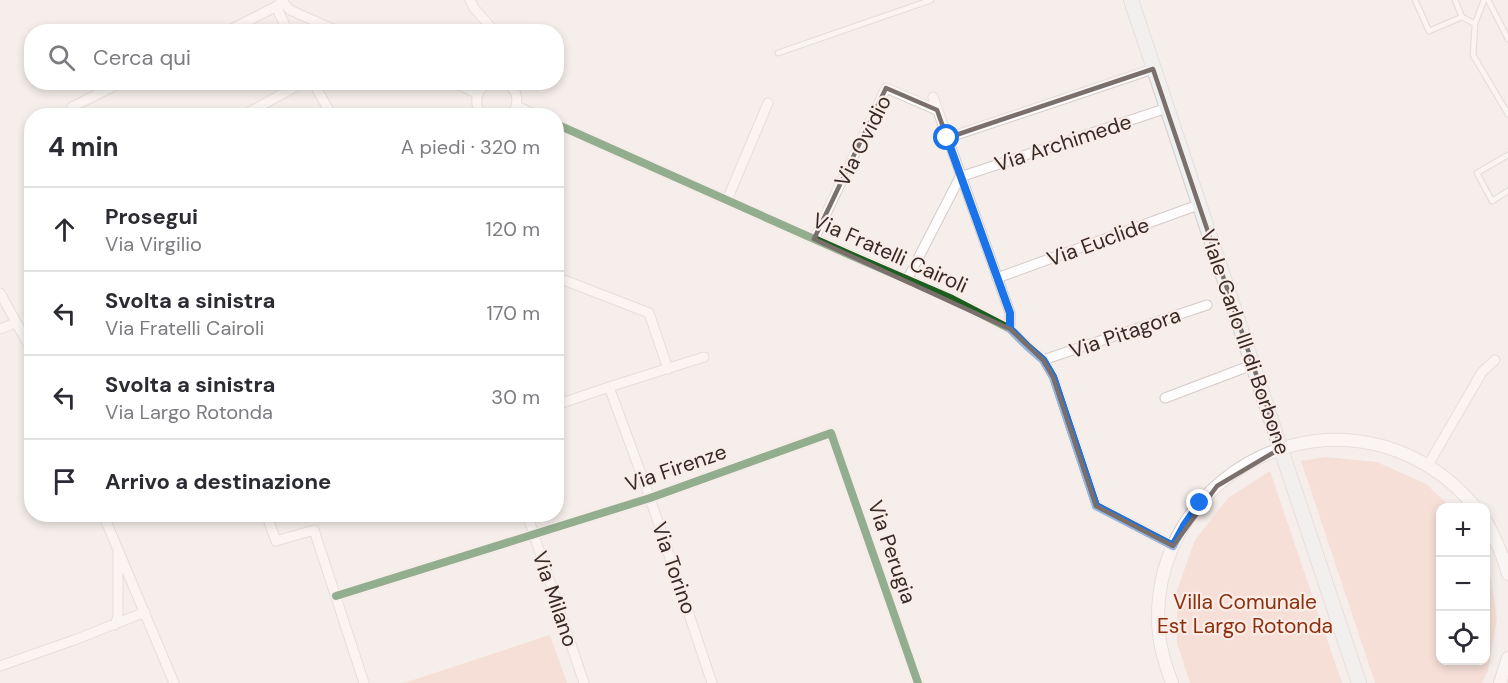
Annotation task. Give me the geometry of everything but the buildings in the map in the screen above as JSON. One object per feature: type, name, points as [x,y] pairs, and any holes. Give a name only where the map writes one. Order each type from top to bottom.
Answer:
[{"type":"main road","name":"Viale Carlo III di Borbone","points":[[1131,0],[1359,683]]},
{"type":"street","points":[[470,0],[488,24]]},
{"type":"street","points":[[241,24],[280,3]]},
{"type":"street","points":[[280,3],[286,24]]},
{"type":"street","points":[[280,3],[323,24]]},
{"type":"street","points":[[947,138],[1153,69]]},
{"type":"street","name":"Via Ovidio","points":[[814,239],[886,88],[937,110]]},
{"type":"street","points":[[72,107],[106,90]]},
{"type":"street","points":[[257,108],[289,90]]},
{"type":"street","points":[[317,90],[328,108]]},
{"type":"street","points":[[470,90],[478,94]]},
{"type":"street","points":[[477,108],[476,103],[480,90]]},
{"type":"street","points":[[513,90],[516,94],[517,106],[521,108]]},
{"type":"street","points":[[933,97],[1010,313],[1010,329]]},
{"type":"street","points":[[727,200],[768,103]]},
{"type":"street","name":"Via Archimede","points":[[960,177],[1167,108]]},
{"type":"street","name":"Via Fratelli Cairoli","points":[[564,128],[952,299],[1010,329],[1043,360],[1053,377],[1096,506],[1173,546]]},
{"type":"street","points":[[907,279],[960,177]]},
{"type":"street","name":"Via Euclide","points":[[997,278],[1198,205]]},
{"type":"street","points":[[564,280],[649,313],[668,369]]},
{"type":"street","points":[[0,293],[15,323],[24,333]]},
{"type":"street","name":"Via Pitagora","points":[[1043,360],[1207,305]]},
{"type":"street","points":[[0,329],[15,323]]},
{"type":"street","points":[[564,402],[704,357]]},
{"type":"street","points":[[1428,465],[1482,372],[1495,360]]},
{"type":"street","points":[[1165,398],[1252,365]]},
{"type":"street","name":"Via Torino","points":[[609,387],[650,498],[712,683]]},
{"type":"street","name":"Via Firenze","points":[[336,596],[650,498],[831,433]]},
{"type":"street","name":"Via Perugia","points":[[831,433],[918,683]]},
{"type":"street","points":[[1172,683],[1165,664],[1159,634],[1159,604],[1164,574],[1173,546],[1185,524],[1217,486],[1236,470],[1281,448],[1311,441],[1341,439],[1371,443],[1401,451],[1428,465],[1448,479],[1473,503]]},
{"type":"street","points":[[107,522],[174,683]]},
{"type":"street","points":[[269,522],[276,541],[314,530],[364,683]]},
{"type":"street","name":"Via Milano","points":[[529,522],[584,683]]},
{"type":"street","points":[[1490,529],[1508,574]]},
{"type":"street","points":[[115,624],[118,615],[118,548]]},
{"type":"street","points":[[0,666],[145,612]]},
{"type":"street","points":[[1500,683],[1508,658]]},
{"type":"lane","points":[[778,53],[932,0]]},
{"type":"lane","points":[[1415,0],[1429,31],[1462,17]]},
{"type":"lane","points":[[1455,0],[1462,17],[1475,24]]},
{"type":"lane","points":[[1486,0],[1475,24],[1473,55],[1508,114]]},
{"type":"lane","points":[[1486,0],[1508,39]]},
{"type":"lane","points":[[1508,155],[1477,173],[1492,201],[1508,192]]},
{"type":"highlighted area","points":[[1153,69],[1281,448],[1217,486],[1173,546],[1096,506],[1053,377],[1043,360],[1010,329],[814,239],[886,88],[937,110],[947,138]]},
{"type":"green space","points":[[1325,457],[1377,462],[1426,484],[1447,503],[1436,503],[1436,665],[1489,665],[1482,683],[1375,683],[1301,461]]},
{"type":"green space","name":"Villa Comunale Est Largo Rotonda","points":[[1270,471],[1342,683],[1190,683],[1177,643],[1177,590],[1195,540],[1228,498]]},
{"type":"green space","points":[[1490,574],[1497,619],[1490,659]]},
{"type":"green space","points":[[550,635],[567,683],[404,683]]},
{"type":"cycle path","points":[[564,128],[952,299],[1010,329],[1043,360],[1053,377],[1096,506],[1173,546]]},
{"type":"cycle path","points":[[336,596],[650,498],[831,433],[918,683]]},
{"type":"route","points":[[947,138],[1010,313],[1010,329],[1043,360],[1053,377],[1096,506],[1173,546],[1200,503]]}]
